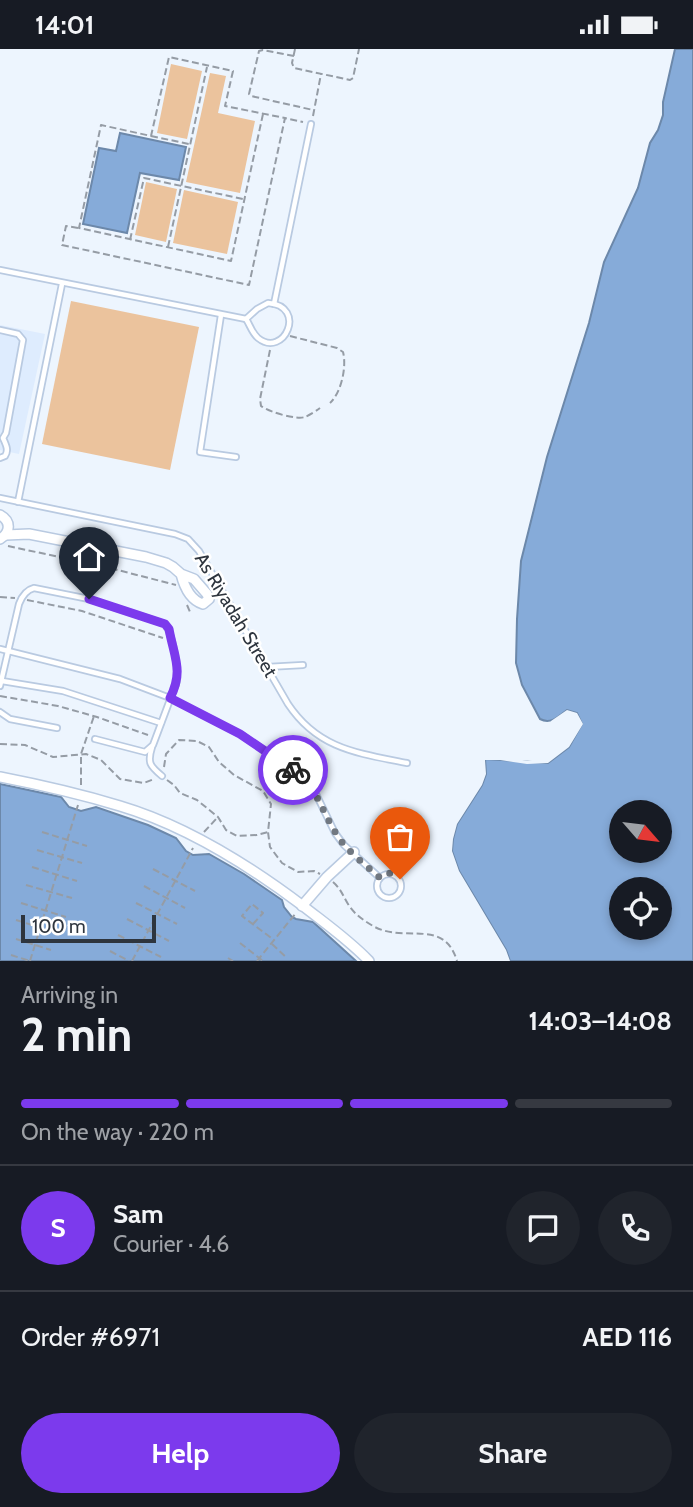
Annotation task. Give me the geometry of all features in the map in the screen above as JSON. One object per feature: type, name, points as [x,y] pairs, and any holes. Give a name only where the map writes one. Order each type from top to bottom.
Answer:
[{"type":"street","name":"As Riyadah Street","points":[[0,515],[8,523],[29,534],[146,558],[173,567],[181,574]]},
{"type":"street","points":[[3,537],[8,531],[8,523]]},
{"type":"street","name":"As Riyadah Street","points":[[3,537],[29,534]]},
{"type":"street","points":[[0,777],[122,806],[204,842],[247,868],[330,926],[369,961]]},
{"type":"street","points":[[302,906],[327,877],[354,852]]},
{"type":"lane","points":[[274,304],[311,124]]},
{"type":"lane","points":[[0,270],[246,319],[262,341],[281,339],[288,329],[289,318],[284,309],[274,304],[262,305],[246,319]]},
{"type":"lane","points":[[18,502],[62,283]]},
{"type":"lane","points":[[221,315],[201,452],[236,457]]},
{"type":"lane","points":[[0,330],[18,334],[23,340],[6,433],[1,438],[7,447],[7,453],[0,458]]},
{"type":"lane","name":"As Riyadah Street","points":[[0,498],[175,534],[187,539],[199,551],[293,712],[306,726],[321,738],[348,750],[407,763]]},
{"type":"lane","points":[[161,723],[63,691],[1,683],[21,599],[29,589],[89,599],[165,624],[169,629],[178,672],[177,681],[149,758],[152,767],[162,776]]},
{"type":"lane","points":[[0,649],[120,679],[170,698],[240,734],[303,776],[344,845],[380,878]]},
{"type":"lane","points":[[267,667],[303,665]]},
{"type":"lane","points":[[0,712],[10,719],[57,728]]},
{"type":"lane","points":[[95,739],[145,752],[153,745]]},
{"type":"lane","points":[[390,873],[397,876],[401,883],[400,892],[393,898],[381,895],[377,888],[380,878],[390,873]]},
{"type":"path","points":[[295,49],[292,65],[294,68],[352,80],[359,49]]},
{"type":"path","points":[[294,56],[259,51],[249,94],[314,110]]},
{"type":"path","points":[[151,136],[169,57],[233,71],[225,106],[311,124],[321,74]]},
{"type":"path","points":[[168,248],[207,65]]},
{"type":"path","points":[[263,114],[231,261],[66,226],[62,244],[248,285],[285,118]]},
{"type":"path","points":[[79,228],[101,125],[190,144]]},
{"type":"path","points":[[130,240],[144,178],[244,199]]},
{"type":"path","points":[[285,335],[337,348],[343,352],[345,359],[340,389],[330,403]]},
{"type":"path","points":[[272,342],[260,399],[261,406],[296,418],[305,417],[320,408]]},
{"type":"path","points":[[0,545],[106,567],[177,586]]},
{"type":"path","points":[[0,597],[82,611],[171,641]]},
{"type":"path","points":[[186,602],[190,612]]},
{"type":"path","points":[[0,696],[58,706],[156,738]]},
{"type":"path","points":[[11,955],[30,961],[77,810],[81,754],[94,716]]},
{"type":"path","points":[[162,776],[166,754],[178,740],[197,741],[209,747],[219,762],[234,775],[263,791],[271,804],[268,832],[270,847],[282,863],[298,872],[314,871],[327,877],[341,889],[350,907],[360,918],[376,928],[390,933],[431,934],[441,937],[454,951],[457,961]]},
{"type":"path","points":[[0,744],[25,745],[53,757],[86,754],[101,760],[120,779],[144,783],[162,776]]},
{"type":"path","points":[[162,776],[180,793],[197,800],[218,817],[226,830],[237,836],[268,832]]},
{"type":"path","points":[[42,832],[88,846]]},
{"type":"path","points":[[37,850],[82,863]]},
{"type":"path","points":[[110,951],[130,961],[190,853]]},
{"type":"path","points":[[32,867],[77,881]]},
{"type":"path","points":[[153,869],[195,891]]},
{"type":"path","points":[[26,885],[72,898]]},
{"type":"path","points":[[144,886],[185,908]]},
{"type":"path","points":[[21,903],[66,916]]},
{"type":"path","points":[[136,903],[177,924]]},
{"type":"path","points":[[253,924],[263,912],[252,904],[242,916],[273,942],[287,958]]},
{"type":"path","points":[[257,961],[292,917]]},
{"type":"path","points":[[127,919],[169,941]]},
{"type":"path","points":[[16,920],[61,934]]},
{"type":"path","points":[[118,935],[161,957]]},
{"type":"path","points":[[16,939],[51,950]]},
{"type":"path","points":[[240,943],[263,961]]},
{"type":"path","points":[[228,958],[233,961]]},
{"type":"shaded area","points":[[171,64],[202,71],[187,139],[157,133]]},
{"type":"shaded area","points":[[210,73],[226,76],[218,113],[255,121],[240,193],[186,182]]},
{"type":"shaded area","points":[[146,182],[177,189],[166,242],[135,235]]},
{"type":"shaded area","points":[[184,190],[238,202],[227,254],[173,243]]},
{"type":"shaded area","points":[[71,301],[199,327],[170,470],[42,444]]},
{"type":"shaded area","points":[[0,325],[45,334],[19,454],[0,450]]},
{"type":"water","points":[[675,49],[693,49],[693,961],[510,961],[459,871],[452,851],[453,839],[457,824],[482,785],[486,774],[485,759],[548,763],[569,747],[582,724],[577,713],[567,710],[551,720],[540,719],[522,685],[516,663],[521,561],[547,457],[589,323],[604,262],[638,188],[650,143],[663,115],[663,102]]},
{"type":"water","points":[[120,133],[186,147],[179,180],[140,173],[127,233],[83,224],[99,148],[116,151]]},
{"type":"water","points":[[0,784],[61,797],[69,807],[81,811],[96,807],[176,838],[186,851],[193,855],[209,854],[282,900],[292,917],[313,922],[356,961],[0,961]]},
{"type":"pier","points":[[567,710],[577,713],[583,724],[569,747],[548,763],[485,760],[486,774],[482,785],[457,824],[453,839],[452,851],[459,871],[506,950],[510,961],[507,961],[456,872],[449,851],[449,838],[454,822],[478,783],[482,773],[482,757],[547,760],[567,744],[579,724],[575,716],[568,714],[551,725],[551,721]]},
{"type":"way so far","points":[[293,770],[311,785],[335,833],[344,845],[380,878],[390,873],[400,879]]},
{"type":"route","points":[[89,599],[165,624],[169,629],[178,672],[170,698],[240,734],[293,770]]}]
